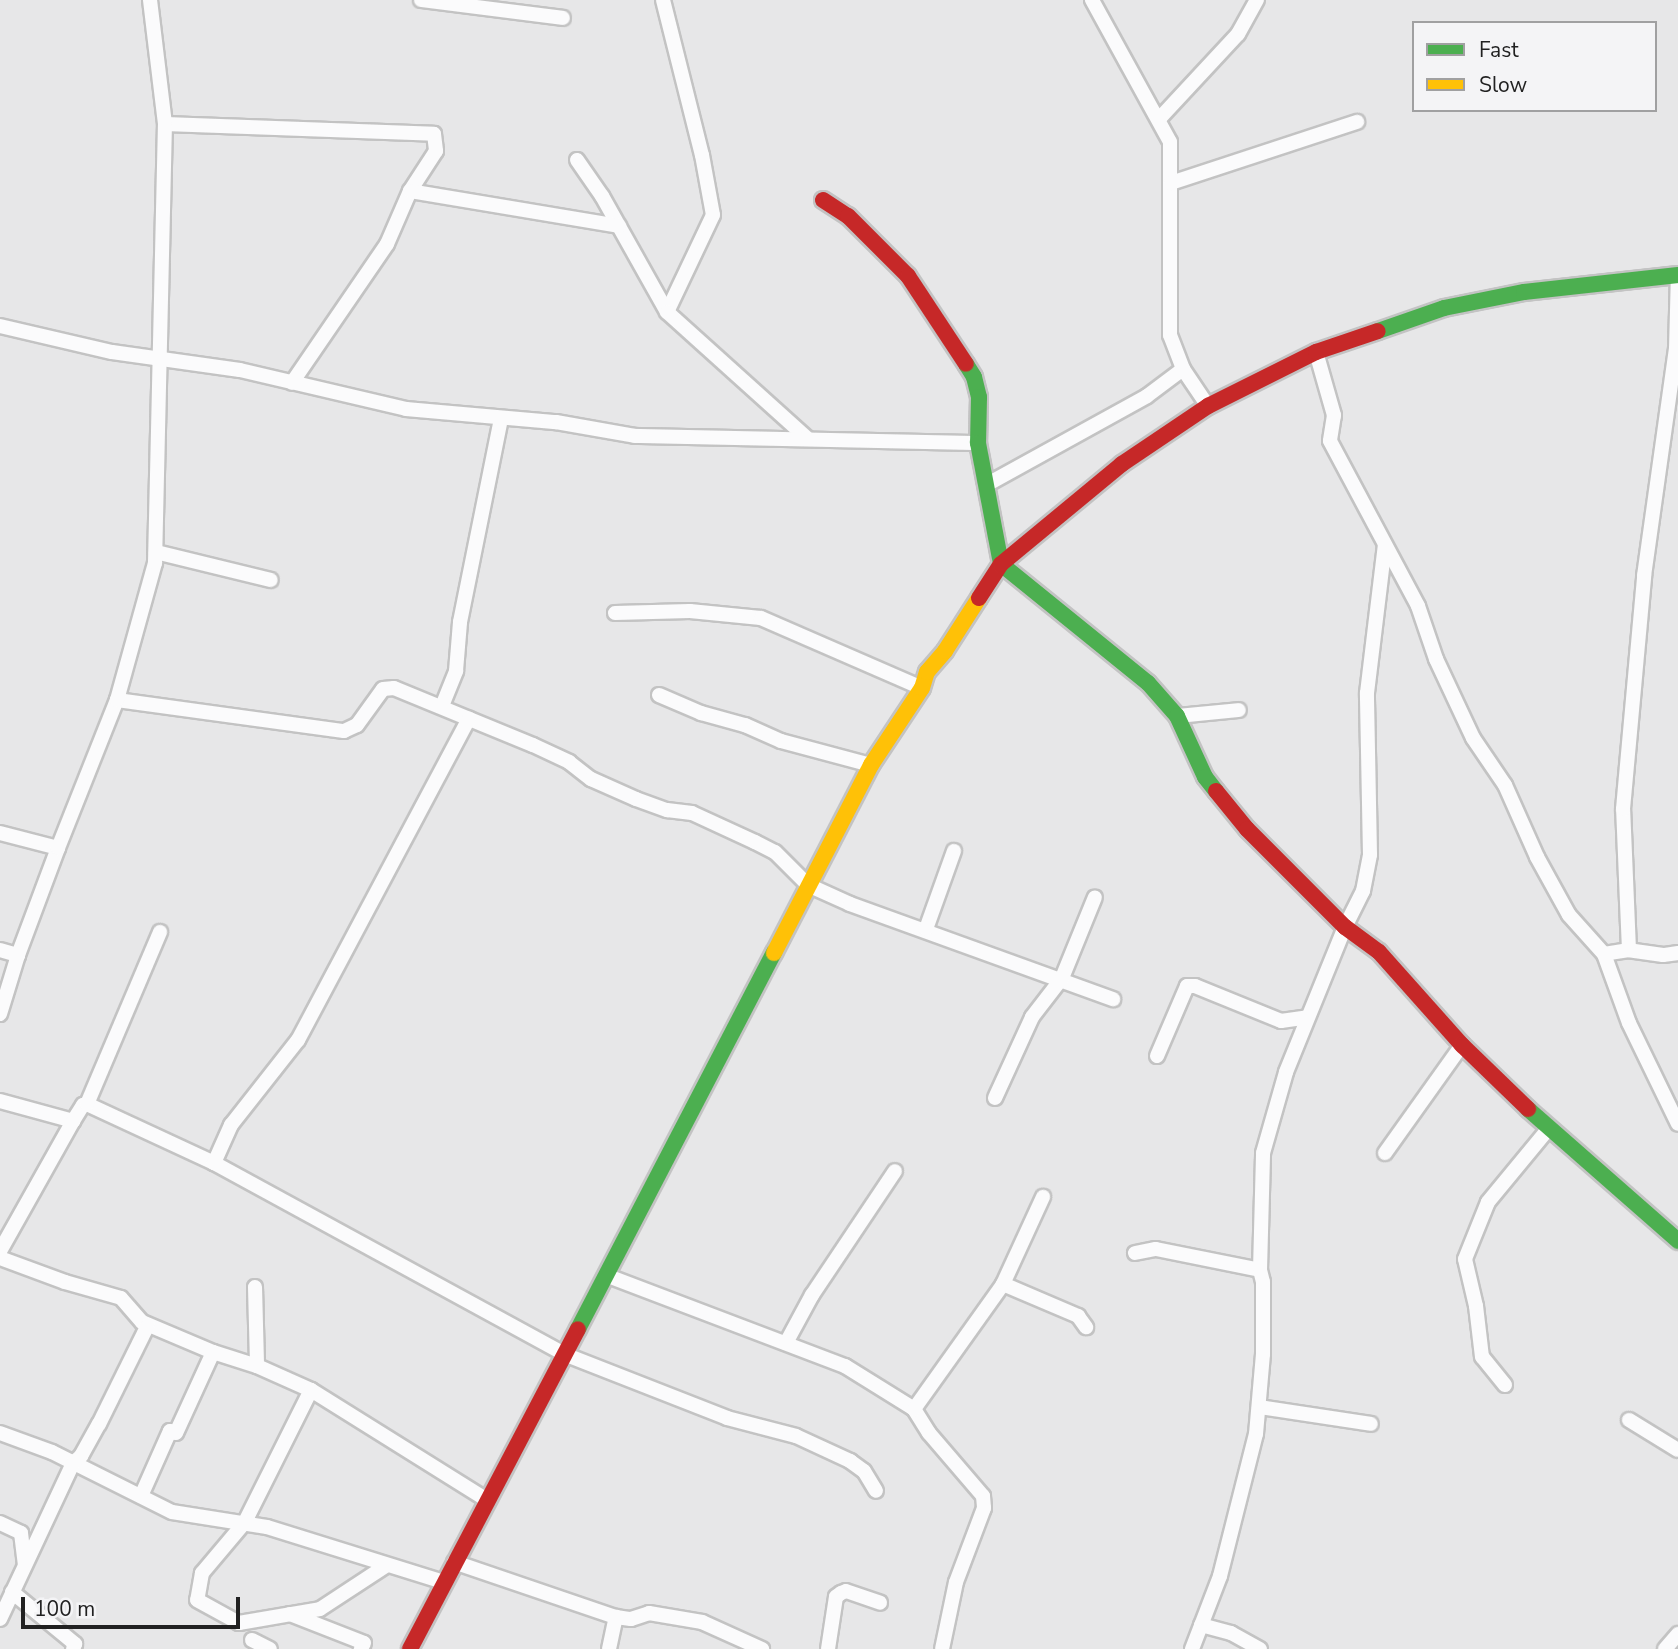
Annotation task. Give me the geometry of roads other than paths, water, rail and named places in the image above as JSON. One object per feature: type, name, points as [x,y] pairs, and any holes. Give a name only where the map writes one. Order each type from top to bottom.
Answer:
[{"type":"street","points":[[0,1014],[18,955],[117,700],[156,552],[165,124],[150,0]]},
{"type":"street","points":[[421,0],[563,18]]},
{"type":"street","points":[[663,0],[702,155],[713,215],[667,312]]},
{"type":"street","points":[[1091,0],[1170,142],[1170,335],[1183,369],[1208,406]]},
{"type":"street","points":[[1159,119],[1238,34],[1257,0]]},
{"type":"street","points":[[1171,183],[1357,122]]},
{"type":"street","points":[[165,124],[434,134],[436,151],[410,191],[375,264],[292,383]]},
{"type":"street","points":[[577,159],[619,226],[667,312],[807,439]]},
{"type":"street","points":[[410,191],[619,226]]},
{"type":"street","points":[[822,200],[848,216],[908,276],[974,377],[979,397],[978,443],[1001,564],[1148,683],[1177,716],[1205,777],[1247,828],[1345,927],[1379,951],[1462,1045],[1549,1128],[1678,1241]]},
{"type":"street","points":[[410,1649],[564,1354],[608,1276],[872,765],[922,688],[927,672],[1001,564],[1122,464],[1208,406],[1316,352],[1444,308],[1524,292],[1678,275],[1676,349],[1644,576],[1623,809],[1629,950]]},
{"type":"street","points":[[0,326],[112,352],[240,370],[406,409],[556,422],[635,436],[978,443]]},
{"type":"street","points":[[1316,352],[1334,415],[1331,441],[1418,606],[1436,659],[1473,738],[1505,785],[1537,857],[1569,915],[1604,954],[1629,1023],[1678,1124]]},
{"type":"street","points":[[986,485],[1147,396],[1183,369]]},
{"type":"street","points":[[442,706],[458,661],[462,611],[501,418]]},
{"type":"street","points":[[1192,1649],[1220,1576],[1256,1434],[1263,1354],[1263,1282],[1260,1270],[1263,1153],[1286,1072],[1345,927],[1363,891],[1370,855],[1367,693],[1385,545]]},
{"type":"street","points":[[156,552],[271,580]]},
{"type":"street","points":[[615,612],[690,611],[761,618],[922,688]]},
{"type":"street","points":[[117,700],[344,731],[356,725],[383,689],[394,688],[533,745],[569,762],[591,779],[636,799],[667,810],[692,813],[755,842],[775,852],[808,886],[850,904],[1062,978],[1113,999]]},
{"type":"street","points":[[659,695],[701,713],[745,725],[781,741],[872,765]]},
{"type":"street","points":[[1177,716],[1239,710]]},
{"type":"street","points":[[214,1163],[231,1125],[298,1040],[469,719]]},
{"type":"street","points":[[0,833],[58,848]]},
{"type":"street","points":[[926,929],[954,851]]},
{"type":"street","points":[[995,1098],[1032,1017],[1062,978],[1094,897]]},
{"type":"street","points":[[0,1251],[73,1121],[83,1105],[87,1104],[160,932]]},
{"type":"street","points":[[0,950],[18,955]]},
{"type":"street","points":[[1604,954],[1629,950],[1662,955],[1678,953]]},
{"type":"street","points":[[1157,1056],[1187,986],[1195,986],[1281,1021],[1308,1017]]},
{"type":"street","points":[[1385,1153],[1462,1045]]},
{"type":"street","points":[[0,1101],[73,1121]]},
{"type":"street","points":[[87,1104],[214,1163],[564,1354],[727,1418],[796,1436],[864,1471],[876,1491]]},
{"type":"street","points":[[1505,1385],[1482,1357],[1476,1306],[1465,1259],[1488,1202],[1549,1128]]},
{"type":"street","points":[[786,1343],[812,1295],[895,1171]]},
{"type":"street","points":[[914,1409],[1003,1284],[1044,1197]]},
{"type":"street","points":[[1135,1253],[1156,1249],[1260,1270]]},
{"type":"street","points":[[0,1258],[65,1282],[121,1298],[142,1322],[148,1325],[213,1352],[257,1366],[310,1390],[487,1500]]},
{"type":"street","points":[[608,1276],[845,1366],[914,1409],[929,1433],[983,1496],[984,1508],[956,1582],[942,1649]]},
{"type":"street","points":[[1003,1284],[1078,1316],[1086,1327]]},
{"type":"street","points":[[255,1287],[257,1366]]},
{"type":"street","points":[[0,1619],[73,1463],[81,1456],[99,1424],[148,1325]]},
{"type":"street","points":[[141,1496],[170,1432],[176,1433],[213,1352]]},
{"type":"street","points":[[310,1390],[245,1522],[202,1573],[197,1600],[239,1623],[320,1609],[387,1565]]},
{"type":"street","points":[[1259,1407],[1371,1424]]},
{"type":"street","points":[[1629,1420],[1678,1450]]},
{"type":"street","points":[[0,1433],[73,1463],[172,1512],[245,1522],[444,1582]]},
{"type":"street","points":[[0,1523],[21,1533],[25,1565]]},
{"type":"street","points":[[454,1562],[616,1617],[631,1619],[649,1612],[678,1617],[722,1629],[762,1649]]},
{"type":"street","points":[[828,1649],[836,1597],[846,1591],[880,1603]]},
{"type":"street","points":[[12,1592],[75,1644],[73,1649]]},
{"type":"street","points":[[289,1614],[364,1643],[361,1649]]},
{"type":"street","points":[[609,1649],[616,1617]]},
{"type":"street","points":[[1201,1625],[1231,1633],[1260,1649]]},
{"type":"street","points":[[1665,1649],[1678,1634]]},
{"type":"street","points":[[252,1640],[270,1649]]}]
